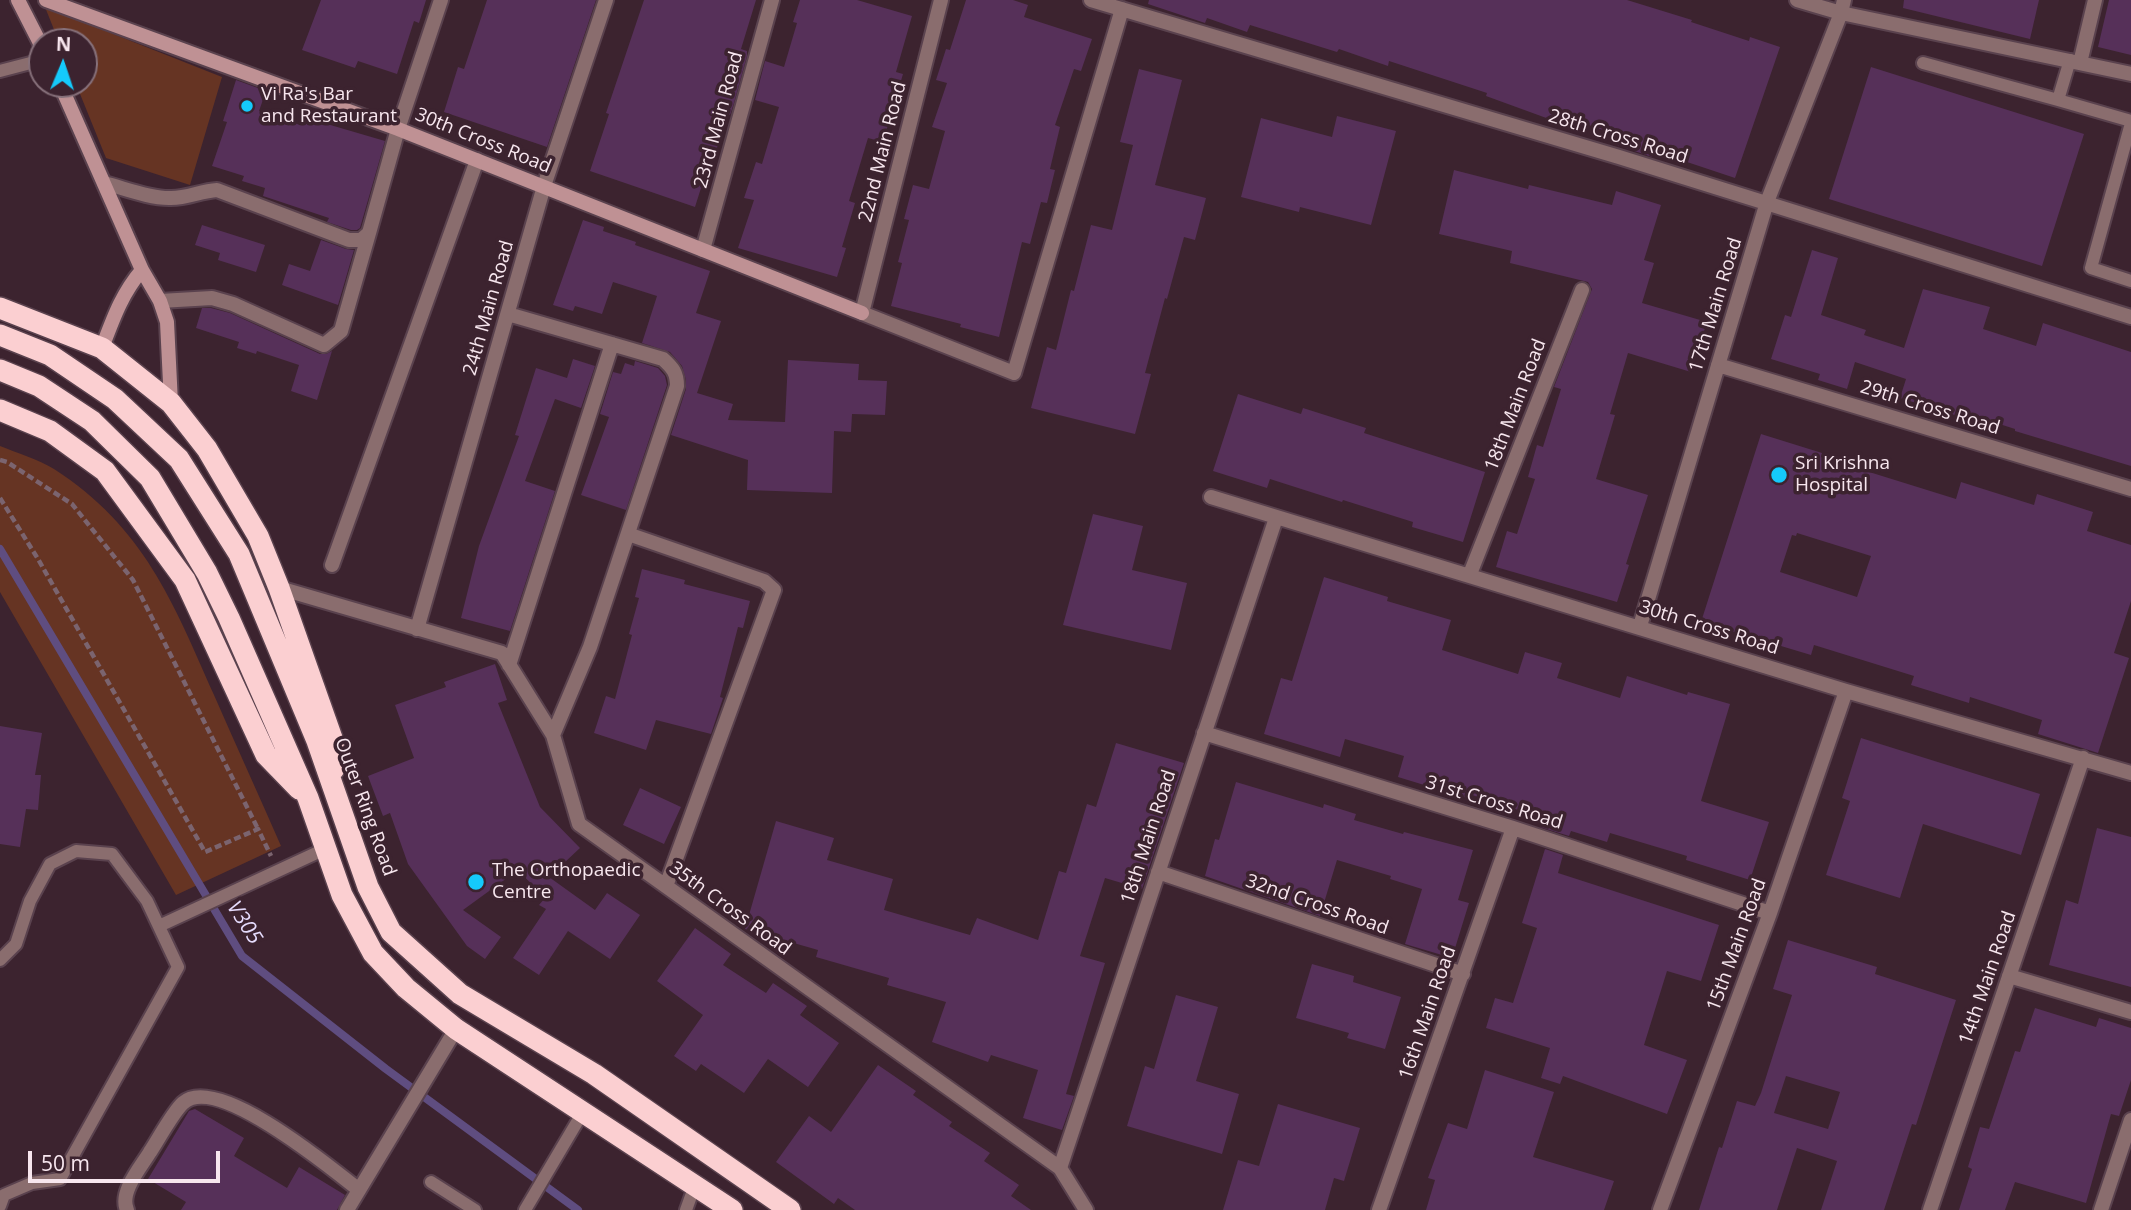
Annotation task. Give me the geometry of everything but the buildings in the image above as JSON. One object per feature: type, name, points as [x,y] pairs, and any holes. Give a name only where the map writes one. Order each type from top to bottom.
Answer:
[{"type":"highway","points":[[0,308],[102,348],[171,403],[207,449],[258,536],[279,588],[333,741],[335,788]]},
{"type":"highway","name":"Outer Ring Road","points":[[0,335],[50,355],[115,399],[179,459],[239,554],[335,788],[369,887],[391,932],[460,994],[594,1074],[790,1210]]},
{"type":"highway","points":[[0,370],[39,386],[92,421],[150,478],[207,573],[308,798],[342,895],[373,953],[406,988],[456,1028],[732,1210]]},
{"type":"highway","points":[[0,410],[50,430],[105,471],[185,580],[266,755],[308,798]]},
{"type":"street","points":[[18,0],[32,28]]},
{"type":"street","name":"30th Cross Road","points":[[46,0],[398,129],[862,313]]},
{"type":"street","points":[[160,301],[212,298],[324,345],[341,331],[398,129],[440,0]]},
{"type":"street","name":"24th Main Road","points":[[417,629],[544,186],[606,0]]},
{"type":"street","name":"23rd Main Road","points":[[704,250],[772,0]]},
{"type":"street","name":"22nd Main Road","points":[[862,313],[940,0]]},
{"type":"street","name":"28th Cross Road","points":[[1091,0],[1767,202],[2131,317]]},
{"type":"street","points":[[1797,0],[1842,6],[2131,74]]},
{"type":"street","points":[[2075,62],[2095,0]]},
{"type":"street","name":"17th Main Road","points":[[1640,626],[1767,202],[1842,6]]},
{"type":"street","points":[[862,313],[1014,373],[1122,9]]},
{"type":"street","points":[[66,98],[142,270],[160,301],[167,322],[171,403]]},
{"type":"street","points":[[332,565],[477,160]]},
{"type":"street","points":[[104,183],[166,199],[218,190],[349,240],[362,240],[369,233]]},
{"type":"street","points":[[102,348],[120,302],[142,270]]},
{"type":"street","name":"18th Main Road","points":[[1470,574],[1581,290]]},
{"type":"street","points":[[508,314],[663,359],[675,370],[677,378],[677,386],[590,647],[553,735]]},
{"type":"street","points":[[509,665],[612,344]]},
{"type":"street","name":"29th Cross Road","points":[[1718,365],[2131,489]]},
{"type":"street","name":"30th Cross Road","points":[[1211,497],[1846,691],[2131,772]]},
{"type":"street","name":"18th Main Road","points":[[1060,1168],[1276,517]]},
{"type":"street","points":[[628,534],[764,581],[774,590],[666,886]]},
{"type":"street","name":"35th Cross Road","points":[[279,588],[502,653],[553,735],[579,824],[1060,1168],[1086,1210]]},
{"type":"street","name":"15th Main Road","points":[[1660,1210],[1770,913],[1846,691]]},
{"type":"street","name":"31st Cross Road","points":[[1204,733],[1513,828],[1770,913]]},
{"type":"street","name":"14th Main Road","points":[[1930,1210],[2083,758]]},
{"type":"street","name":"16th Main Road","points":[[1379,1210],[1513,828]]},
{"type":"street","name":"32nd Cross Road","points":[[1158,872],[1463,974]]},
{"type":"street","points":[[2009,976],[2131,1012]]},
{"type":"street","points":[[347,1210],[456,1028]]},
{"type":"street","points":[[127,1210],[125,1205],[129,1186],[162,1134],[184,1102],[201,1097],[230,1103],[272,1126],[359,1190]]},
{"type":"street","points":[[2101,1210],[2131,1120]]},
{"type":"lane","points":[[2058,100],[2075,62]]},
{"type":"lane","points":[[1923,63],[2131,122],[2091,268],[2131,281]]},
{"type":"lane","points":[[0,71],[28,64]]},
{"type":"lane","points":[[159,926],[325,849]]},
{"type":"lane","points":[[0,960],[16,943],[30,901],[50,864],[76,851],[112,854],[147,901],[178,967],[60,1178],[33,1183],[4,1195],[0,1206]]},
{"type":"lane","points":[[525,1210],[583,1112]]},
{"type":"lane","points":[[431,1182],[475,1210]]},
{"type":"lane","points":[[685,1210],[695,1185]]},
{"type":"path","points":[[0,460],[72,504],[133,580],[279,870]]},
{"type":"path","points":[[0,498],[38,559],[205,852],[258,829]]},
{"type":"shaded area","points":[[45,7],[222,77],[190,185],[106,158],[82,98],[98,98],[98,28],[53,28]]},
{"type":"shaded area","points":[[0,446],[54,469],[85,492],[133,541],[169,598],[281,846],[176,895],[0,592]]},
{"type":"waterway","name":"V305","points":[[0,549],[242,956],[386,1069],[578,1210]]},
{"type":"place","name":"Vi Ra's Bar and Restaurant","points":[[247,106]]},
{"type":"place","name":"Sri Krishna Hospital","points":[[1779,475]]},
{"type":"place","name":"The Orthopaedic Centre","points":[[476,882]]}]
